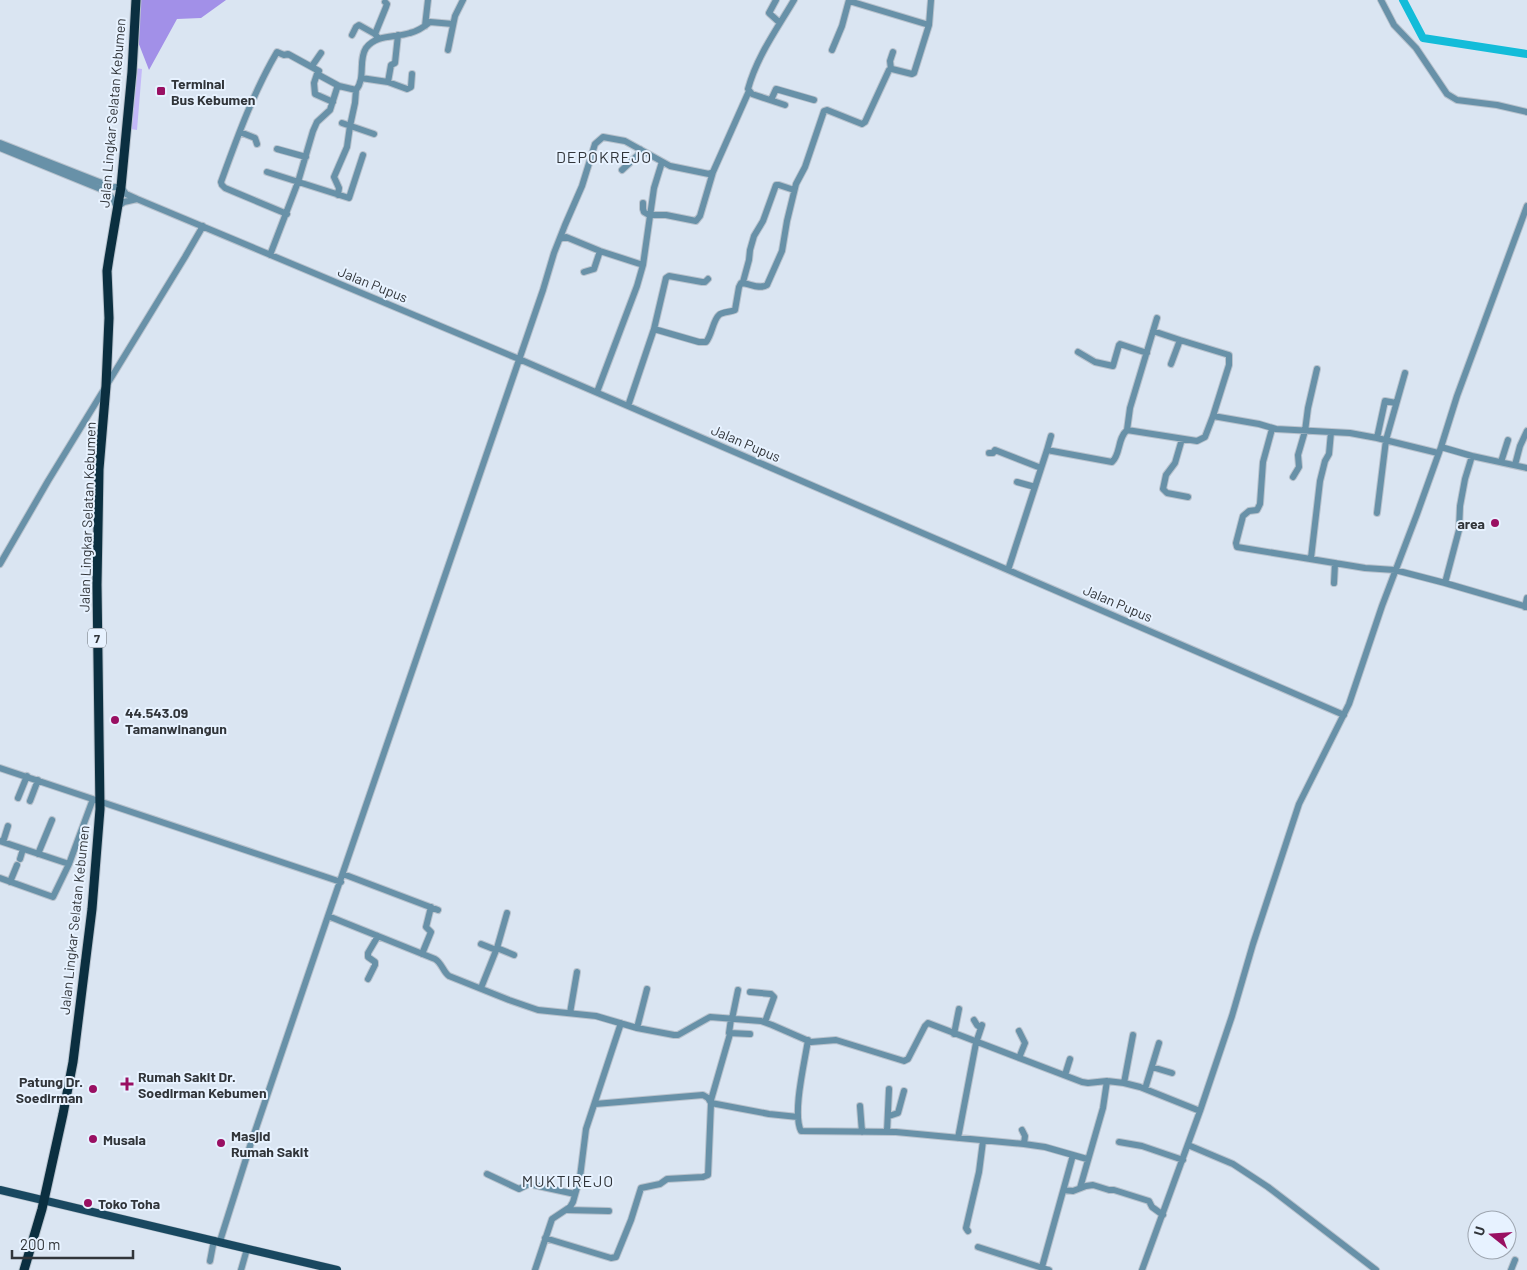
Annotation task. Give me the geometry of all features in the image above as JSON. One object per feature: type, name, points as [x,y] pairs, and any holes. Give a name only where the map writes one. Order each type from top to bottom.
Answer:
[{"type":"highway","name":"Jalan Lingkar Selatan Kebumen","points":[[24,1270],[57,1147],[73,1062],[92,909],[96,800],[99,478],[109,318],[108,271],[121,186],[132,72],[136,0]]},
{"type":"main road","points":[[0,1190],[337,1270]]},
{"type":"street","points":[[425,26],[428,0]]},
{"type":"street","points":[[448,50],[453,24],[463,0]]},
{"type":"street","points":[[776,0],[769,14],[780,23]]},
{"type":"street","points":[[643,203],[644,212],[649,215],[666,216],[696,222],[700,216],[712,172],[736,124],[749,91],[748,87],[756,66],[770,38],[794,0]]},
{"type":"street","points":[[832,50],[842,26],[849,0],[929,25]]},
{"type":"street","points":[[891,69],[912,74],[914,72],[929,25],[931,0]]},
{"type":"street","points":[[1381,0],[1394,25],[1416,48],[1447,94],[1457,100],[1497,105],[1527,112]]},
{"type":"street","points":[[338,195],[339,188],[334,178],[347,148],[364,53],[376,36],[386,8],[387,4],[385,2]]},
{"type":"street","points":[[352,35],[357,26],[376,36],[398,36],[415,32],[430,22],[453,24]]},
{"type":"street","points":[[388,82],[392,64],[395,63],[398,36]]},
{"type":"street","points":[[287,214],[225,188],[222,185],[240,132],[277,52],[284,55],[288,54],[312,66],[339,86],[356,90]]},
{"type":"street","points":[[743,282],[763,287],[767,284],[782,251],[794,190],[807,161],[824,111],[827,110],[864,124],[891,69],[890,61],[893,52]]},
{"type":"street","points":[[312,66],[321,53]]},
{"type":"street","points":[[319,72],[314,83],[315,94],[333,102]]},
{"type":"street","points":[[361,78],[388,82],[410,89],[412,74]]},
{"type":"street","points":[[270,255],[287,214],[315,125],[328,113],[339,86]]},
{"type":"street","points":[[771,100],[776,89],[814,100]]},
{"type":"street","points":[[749,91],[752,94],[785,105]]},
{"type":"street","points":[[342,123],[374,134]]},
{"type":"street","points":[[240,132],[255,138],[257,144]]},
{"type":"street","points":[[210,1261],[560,239],[582,186],[595,144],[603,137],[620,139],[662,162],[689,171],[709,174],[712,172]]},
{"type":"street","name":"Jalan Pupus","points":[[0,143],[112,188],[121,186],[126,194],[137,199],[597,392],[1344,714]]},
{"type":"street","points":[[0,148],[103,190],[110,195],[117,207],[124,202],[137,199]]},
{"type":"street","points":[[277,149],[306,157]]},
{"type":"street","points":[[622,170],[638,155],[640,149]]},
{"type":"street","points":[[267,172],[348,198],[350,197],[363,155]]},
{"type":"street","points":[[597,392],[643,265],[649,215],[654,188],[662,162]]},
{"type":"street","points":[[654,329],[699,342],[708,341],[717,317],[720,314],[735,310],[739,287],[743,282],[754,236],[763,221],[776,185],[794,190]]},
{"type":"street","points":[[1142,1270],[1188,1146],[1232,1016],[1253,944],[1299,804],[1351,697],[1382,606],[1440,450],[1457,396],[1527,206]]},
{"type":"street","points":[[1,560],[202,226]]},
{"type":"street","points":[[560,239],[566,237],[600,251],[643,265]]},
{"type":"street","points":[[584,272],[594,269],[600,251]]},
{"type":"street","points":[[628,406],[654,329],[667,276],[702,282],[708,279]]},
{"type":"street","points":[[1047,450],[1112,462],[1116,458],[1121,436],[1127,430],[1130,408],[1157,318]]},
{"type":"street","points":[[1127,430],[1197,441],[1205,437],[1229,365],[1229,355],[1153,331]]},
{"type":"street","points":[[1171,364],[1180,340]]},
{"type":"street","points":[[1078,352],[1094,362],[1114,366],[1120,344],[1146,352]]},
{"type":"street","points":[[1293,477],[1299,467],[1298,455],[1305,431],[1317,369]]},
{"type":"street","points":[[1377,514],[1386,440],[1405,373]]},
{"type":"street","points":[[1377,438],[1384,411],[1384,401],[1396,403]]},
{"type":"street","points":[[1213,416],[1259,424],[1272,429],[1350,433],[1527,468]]},
{"type":"street","points":[[1272,429],[1264,462],[1258,508],[1243,516],[1236,541],[1239,548],[1395,570],[1526,607],[1527,598]]},
{"type":"street","points":[[1515,465],[1520,446],[1527,431]]},
{"type":"street","points":[[1311,558],[1320,481],[1329,454],[1331,432]]},
{"type":"street","points":[[1008,570],[1051,436]]},
{"type":"street","points":[[1182,439],[1174,463],[1166,475],[1163,489],[1167,493],[1188,497]]},
{"type":"street","points":[[1501,462],[1508,440]]},
{"type":"street","points":[[989,452],[993,454],[995,450],[1041,468]]},
{"type":"street","points":[[1445,583],[1459,530],[1460,506],[1472,456]]},
{"type":"street","points":[[1018,482],[1035,487]]},
{"type":"street","points":[[1334,584],[1335,563]]},
{"type":"street","points":[[0,768],[340,882]]},
{"type":"street","points":[[18,798],[27,776]]},
{"type":"street","points":[[30,801],[38,780]]},
{"type":"street","points":[[0,878],[52,898],[69,864],[96,800]]},
{"type":"street","points":[[38,854],[52,820]]},
{"type":"street","points":[[8,826],[2,842],[69,864]]},
{"type":"street","points":[[10,882],[23,849]]},
{"type":"street","points":[[343,874],[438,910]]},
{"type":"street","points":[[422,954],[431,932],[426,926],[431,907]]},
{"type":"street","points":[[480,988],[496,949],[507,913]]},
{"type":"street","points":[[328,916],[439,961],[447,975],[538,1010],[596,1016],[670,1035],[678,1035],[708,1018],[765,1022],[812,1042],[836,1040],[904,1061],[908,1059],[926,1024],[933,1025],[1088,1083],[1107,1081],[1124,1083],[1200,1110]]},
{"type":"street","points":[[368,979],[375,962],[368,957],[368,953],[378,936]]},
{"type":"street","points":[[481,944],[514,955]]},
{"type":"street","points":[[570,1013],[577,972]]},
{"type":"street","points":[[637,1028],[646,990]]},
{"type":"street","points":[[545,1238],[611,1258],[616,1257],[641,1188],[660,1184],[667,1179],[703,1178],[708,1175],[711,1102],[730,1034],[728,1032],[738,990]]},
{"type":"street","points":[[750,992],[773,995],[773,1002],[765,1022]]},
{"type":"street","points":[[954,1034],[959,1009]]},
{"type":"street","points":[[958,1138],[976,1042],[981,1027],[974,1020]]},
{"type":"street","points":[[535,1270],[553,1217],[571,1205],[575,1194],[580,1177],[586,1129],[621,1023]]},
{"type":"street","points":[[1018,1058],[1025,1043],[1019,1031]]},
{"type":"street","points":[[730,1034],[750,1034]]},
{"type":"street","points":[[1124,1083],[1133,1035]]},
{"type":"street","points":[[808,1040],[801,1081],[798,1117],[801,1131],[887,1132],[1024,1144],[1045,1147],[1088,1159]]},
{"type":"street","points":[[1145,1089],[1159,1043]]},
{"type":"street","points":[[1065,1075],[1070,1059]]},
{"type":"street","points":[[1152,1066],[1172,1073]]},
{"type":"street","points":[[1080,1188],[1103,1108],[1107,1081]]},
{"type":"street","points":[[887,1132],[890,1089]]},
{"type":"street","points":[[889,1116],[898,1113],[904,1091]]},
{"type":"street","points":[[595,1104],[703,1095],[711,1102],[769,1114],[798,1117]]},
{"type":"street","points":[[860,1106],[862,1132]]},
{"type":"street","points":[[1022,1130],[1024,1144]]},
{"type":"street","points":[[968,1231],[966,1228],[979,1172],[983,1141]]},
{"type":"street","points":[[1120,1142],[1142,1146],[1182,1160]]},
{"type":"street","points":[[1188,1146],[1233,1164],[1268,1188],[1376,1270]]},
{"type":"street","points":[[1042,1267],[1073,1155]]},
{"type":"street","points":[[487,1174],[519,1189],[529,1184],[575,1194]]},
{"type":"street","points":[[1064,1190],[1073,1191],[1093,1185],[1119,1191],[1149,1201],[1152,1207],[1163,1215]]},
{"type":"street","points":[[565,1210],[609,1211]]},
{"type":"street","points":[[978,1247],[1049,1270]]},
{"type":"street","points":[[240,1270],[247,1249]]},
{"type":"street","points":[[1511,1270],[1515,1260]]},
{"type":"shaded area","points":[[134,0],[226,0],[201,18],[177,19],[149,70],[133,29]]},
{"type":"shaded area","points":[[135,68],[142,69],[137,130],[131,129]]},
{"type":"waterway","points":[[1403,0],[1423,38],[1527,54]]},
{"type":"place","name":"Terminal Bus Kebumen","points":[[161,91]]},
{"type":"place","name":"area","points":[[1495,523]]},
{"type":"place","name":"44.543.09 Tamanwinangun","points":[[115,720]]},
{"type":"place","name":"Rumah Sakit Dr. Soedirman Kebumen","points":[[127,1084]]},
{"type":"place","name":"Patung Dr. Soedirman","points":[[93,1089]]},
{"type":"place","name":"Musala","points":[[93,1139]]},
{"type":"place","name":"Masjid Rumah Sakit","points":[[221,1143]]},
{"type":"place","name":"Toko Toha","points":[[88,1203]]},
{"type":"district","name":"DEPOKREJO","points":[[604,156]]},
{"type":"district","name":"MUKTIREJO","points":[[568,1180]]}]
